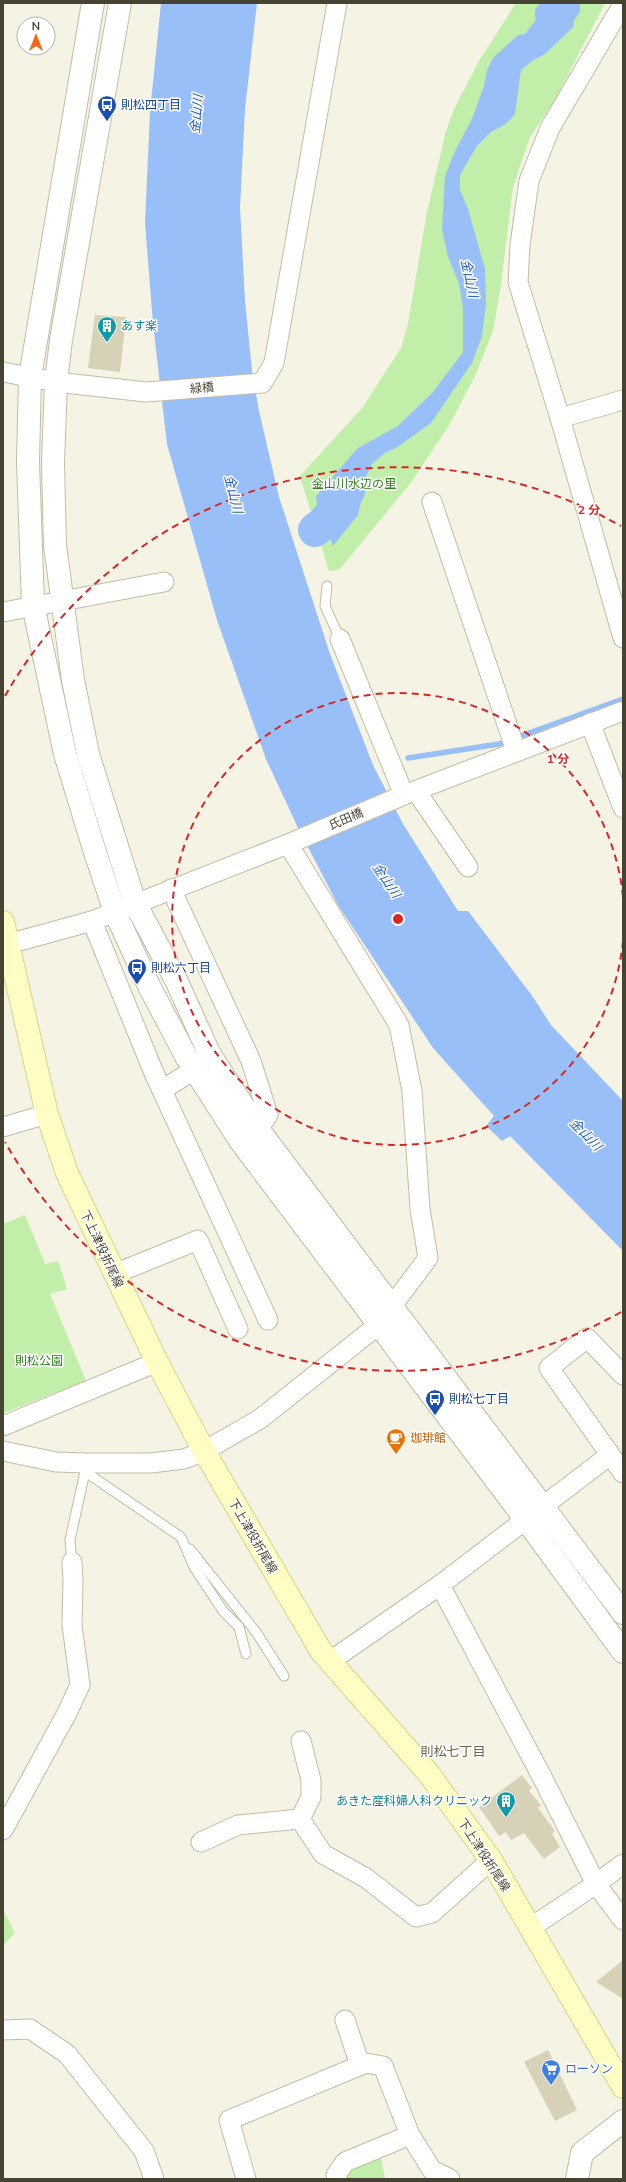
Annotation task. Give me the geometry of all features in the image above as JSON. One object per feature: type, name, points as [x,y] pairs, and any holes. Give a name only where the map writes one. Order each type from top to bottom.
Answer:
[{"type":"main road","name":"下上津役折尾線","points":[[3,922],[7,950],[46,1114],[67,1173],[157,1362],[204,1451],[295,1609],[329,1662],[429,1774],[490,1860],[623,2087]]},
{"type":"street","points":[[93,3],[30,377],[28,462],[33,605],[65,754],[115,912],[149,986],[194,1070],[241,1142],[377,1326],[526,1520],[623,1652]]},
{"type":"street","points":[[120,3],[61,340],[56,382],[53,478],[55,545],[61,601],[73,680],[88,754],[135,903],[177,982],[209,1053],[258,1129],[623,1613]]},
{"type":"street","name":"緑橋","points":[[3,372],[56,382],[146,392],[262,383],[274,363],[337,3]]},
{"type":"street","points":[[623,4],[550,128],[528,188],[520,245],[518,282],[560,418],[623,638]]},
{"type":"street","points":[[560,418],[623,400]]},
{"type":"street","points":[[432,502],[516,751]]},
{"type":"street","points":[[3,612],[33,605],[164,582]]},
{"type":"street","points":[[340,639],[406,794],[468,867]]},
{"type":"street","name":"氏田橋","points":[[7,950],[92,921],[291,842],[406,794],[623,711]]},
{"type":"street","points":[[590,723],[623,808]]},
{"type":"street","points":[[3,1451],[85,1467],[184,1460],[204,1451],[260,1419],[377,1326],[428,1258],[420,1209],[412,1091],[399,1024],[291,842]]},
{"type":"street","points":[[171,889],[251,1061],[268,1114],[258,1129]]},
{"type":"street","points":[[92,921],[162,1090],[268,1320]]},
{"type":"street","points":[[162,1090],[194,1070]]},
{"type":"street","points":[[3,1127],[46,1114]]},
{"type":"street","points":[[114,1274],[198,1240],[238,1329]]},
{"type":"street","points":[[623,1374],[587,1338],[549,1368],[623,1473]]},
{"type":"street","points":[[3,1426],[157,1362]]},
{"type":"street","points":[[329,1662],[440,1585],[610,1455]]},
{"type":"street","points":[[3,1830],[67,1713],[80,1685],[72,1625],[72,1562]]},
{"type":"street","points":[[440,1585],[541,1775],[596,1884],[623,1920]]},
{"type":"street","points":[[300,1820],[311,1797],[311,1780],[301,1741]]},
{"type":"street","points":[[300,1820],[323,1854],[366,1878],[416,1917],[432,1913],[490,1860]]},
{"type":"street","points":[[201,1842],[238,1825],[300,1820]]},
{"type":"street","points":[[530,1928],[623,1864]]},
{"type":"street","points":[[345,2020],[360,2065]]},
{"type":"street","points":[[3,2030],[30,2029],[67,2054],[144,2151],[154,2179]]},
{"type":"street","points":[[246,2179],[229,2120],[366,2063],[383,2066],[410,2135],[432,2170],[450,2179]]},
{"type":"street","points":[[577,2179],[582,2152],[623,2121]]},
{"type":"street","points":[[337,2179],[336,2175],[344,2162],[410,2135]]},
{"type":"lane","points":[[327,586],[325,606],[340,639]]},
{"type":"lane","points":[[72,1562],[70,1540],[85,1467],[181,1537],[256,1632],[284,1676]]},
{"type":"lane","points":[[181,1537],[194,1567],[223,1611],[239,1627],[246,1654]]},
{"type":"green space","name":"金山川水辺の里","points":[[516,3],[605,3],[555,100],[530,137],[513,187],[501,284],[493,331],[475,376],[449,425],[412,481],[339,570],[329,571],[300,476],[363,407],[401,348],[408,324],[427,212],[446,131],[454,109],[479,61]]},
{"type":"green space","name":"則松公園","points":[[25,1215],[45,1264],[58,1261],[67,1289],[50,1294],[86,1381],[3,1413],[3,1224]]},
{"type":"green space","points":[[3,1910],[15,1933],[3,1945]]},
{"type":"green space","points":[[381,2158],[385,2179],[345,2179],[348,2169]]},
{"type":"water","points":[[161,3],[257,3],[245,109],[240,207],[245,301],[252,371],[259,411],[279,497],[330,654],[373,765],[403,824],[458,911],[468,911],[533,997],[551,1025],[623,1101],[623,1251],[510,1136],[502,1141],[486,1126],[494,1116],[433,1048],[338,905],[299,830],[266,759],[217,620],[167,444],[153,324],[145,223],[150,112]]},
{"type":"water","points":[[580,3],[580,12],[574,20],[573,27],[545,54],[532,61],[521,70],[515,114],[506,124],[491,132],[477,146],[460,175],[460,190],[468,209],[485,269],[486,303],[482,336],[472,363],[431,423],[396,448],[386,452],[372,464],[366,477],[358,515],[333,546],[329,534],[323,539],[315,514],[318,510],[316,496],[358,448],[398,426],[433,392],[463,352],[463,308],[459,283],[448,257],[442,229],[445,176],[455,151],[472,119],[484,86],[487,70],[493,58],[518,35],[525,34],[536,20],[535,11],[540,4]]},
{"type":"building","name":"あす楽","points":[[95,315],[126,317],[120,372],[88,368]]},
{"type":"building","name":"あきた産科婦人科クリニック","points":[[522,1775],[532,1788],[529,1791],[541,1805],[538,1808],[555,1831],[552,1834],[560,1847],[544,1859],[524,1833],[511,1840],[506,1832],[499,1836],[479,1807]]},
{"type":"building","points":[[623,1960],[623,1999],[596,1982]]},
{"type":"building","name":"ローソン","points":[[548,2050],[577,2110],[555,2121],[524,2062]]},
{"type":"waterway","name":"金山川","points":[[315,530],[325,522],[348,491]]},
{"type":"waterway","points":[[408,758],[499,744],[623,699]]},
{"type":"place","name":"則松四丁目","points":[[107,122]]},
{"type":"place","name":"あす楽","points":[[107,343]]},
{"type":"place","name":"則松六丁目","points":[[137,985]]},
{"type":"place","name":"則松七丁目","points":[[435,1416]]},
{"type":"place","name":"珈琲館","points":[[396,1455]]},
{"type":"place","name":"あきた産科婦人科クリニック","points":[[506,1818]]},
{"type":"place","name":"ローソン","points":[[551,2086]]},
{"type":"district","name":"則松七丁目","points":[[453,1751]]}]
